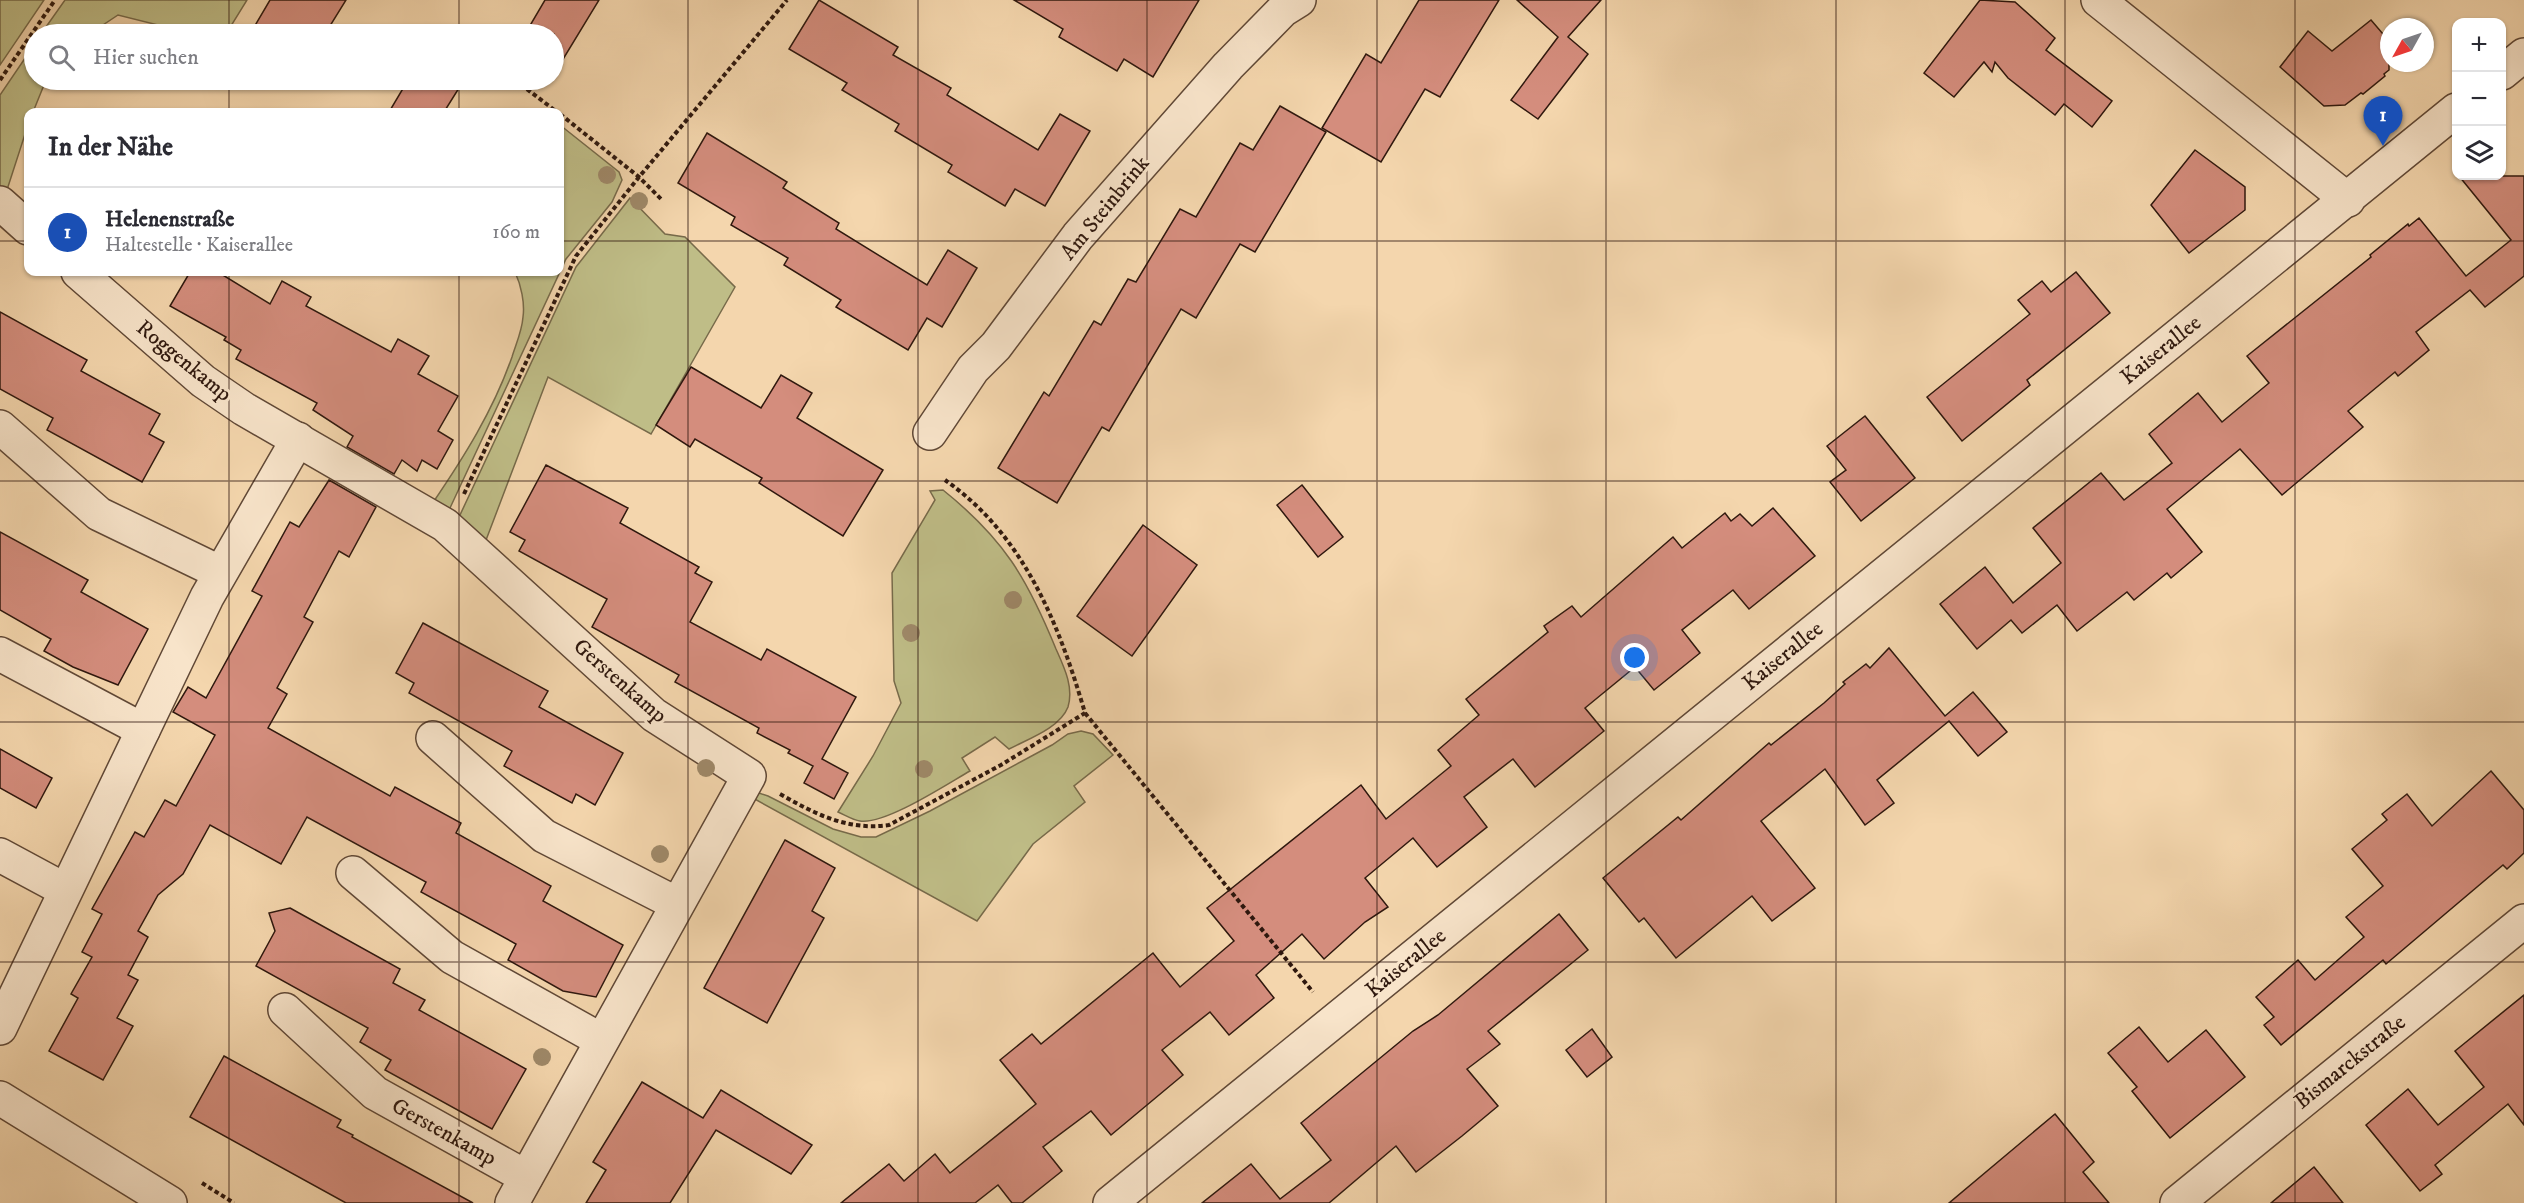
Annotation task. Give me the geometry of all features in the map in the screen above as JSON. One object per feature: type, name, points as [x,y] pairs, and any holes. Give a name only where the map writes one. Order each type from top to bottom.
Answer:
[{"type":"street","name":"Am Steinbrink","points":[[930,433],[973,369],[996,346],[1078,236],[1228,66],[1283,10],[1299,0]]},
{"type":"street","points":[[2098,0],[2348,200]]},
{"type":"street","points":[[2503,72],[2524,55]]},
{"type":"street","name":"Kaiserallee","points":[[1110,1203],[2452,114]]},
{"type":"street","points":[[0,203],[24,224]]},
{"type":"street","name":"Roggenkamp","points":[[83,276],[203,381],[244,409],[445,525]]},
{"type":"street","points":[[0,427],[99,514],[219,572]]},
{"type":"street","points":[[0,1029],[64,890],[219,572],[298,439]]},
{"type":"street","name":"Gerstenkamp","points":[[285,1010],[375,1093],[519,1190],[749,776],[654,715],[445,525]]},
{"type":"street","points":[[0,654],[143,730]]},
{"type":"street","points":[[433,738],[544,836],[678,904]]},
{"type":"street","points":[[0,855],[64,890]]},
{"type":"street","points":[[353,873],[452,957],[601,1040]]},
{"type":"street","name":"Bismarckstraße","points":[[2177,1203],[2524,921]]},
{"type":"street","points":[[0,1098],[170,1203]]},
{"type":"path","points":[[39,24],[56,0]]},
{"type":"path","points":[[445,525],[457,508],[576,256],[787,0]]},
{"type":"path","points":[[0,80],[24,46]]},
{"type":"path","points":[[528,90],[551,108]]},
{"type":"path","points":[[564,118],[639,177],[662,200]]},
{"type":"path","points":[[945,480],[982,510],[1033,576],[1072,668],[1085,713],[1336,1020]]},
{"type":"path","points":[[749,776],[794,802],[844,825],[869,828],[889,825],[1001,765],[1085,713]]},
{"type":"shaded area","points":[[0,0],[44,0],[28,24],[24,24],[24,30],[0,65]]},
{"type":"shaded area","points":[[65,0],[247,0],[232,24],[154,24],[118,15],[104,24],[48,24]]},
{"type":"shaded area","points":[[24,60],[24,90],[42,90],[35,108],[24,108],[24,137],[5,196],[0,192],[0,95]]},
{"type":"shaded area","points":[[564,128],[619,172],[622,180],[612,202],[564,263]]},
{"type":"shaded area","points":[[630,198],[665,234],[685,237],[735,287],[651,434],[548,377],[483,548],[461,528],[460,515],[576,267]]},
{"type":"shaded area","points":[[516,276],[558,276],[450,508],[443,511],[432,504],[487,415],[512,357],[522,322],[521,288]]},
{"type":"shaded area","points":[[943,490],[998,543],[1024,580],[1065,670],[1070,700],[1058,721],[1034,737],[1009,749],[995,737],[962,758],[970,771],[885,817],[860,821],[838,812],[873,756],[901,703],[894,681],[892,573],[935,500],[930,491]]},
{"type":"shaded area","points":[[1081,731],[1093,734],[1113,755],[1074,786],[1085,802],[1033,844],[977,921],[751,797],[759,793],[833,829],[861,837],[876,837],[930,811],[1052,745],[1068,734]]},
{"type":"building","points":[[270,0],[346,0],[331,24],[256,24]]},
{"type":"building","points":[[545,0],[599,0],[564,58],[564,24],[531,24]]},
{"type":"building","points":[[819,0],[898,47],[893,55],[951,88],[947,95],[1038,150],[1060,114],[1090,131],[1045,206],[1015,189],[1005,206],[948,172],[952,165],[895,131],[899,124],[842,90],[847,83],[789,49]]},
{"type":"building","points":[[1014,0],[1199,0],[1153,77],[1124,59],[1117,71],[1059,37],[1063,29]]},
{"type":"building","points":[[1419,0],[1499,0],[1440,97],[1425,89],[1381,162],[1322,128],[1366,54],[1381,63]]},
{"type":"building","points":[[1517,0],[1601,0],[1568,37],[1588,54],[1538,119],[1511,100],[1558,37]]},
{"type":"building","points":[[1980,0],[2015,2],[2055,38],[2046,50],[2112,101],[2092,127],[2064,104],[2055,115],[2008,78],[1995,62],[1992,72],[1984,62],[1954,97],[1924,73]]},
{"type":"building","points":[[2371,20],[2380,30],[2380,72],[2386,72],[2385,76],[2345,105],[2324,106],[2280,67],[2308,31],[2332,51]]},
{"type":"building","points":[[402,90],[458,90],[446,108],[391,108]]},
{"type":"building","points":[[1280,106],[1326,132],[1255,252],[1240,244],[1196,318],[1181,309],[1109,431],[1102,427],[1057,503],[998,468],[1044,392],[1049,396],[1094,321],[1101,325],[1128,279],[1136,282],[1180,209],[1196,217],[1240,143],[1253,150]]},
{"type":"building","points":[[707,133],[787,182],[783,188],[839,223],[836,229],[927,285],[948,250],[977,268],[942,327],[927,318],[908,350],[836,307],[841,300],[784,265],[788,258],[731,225],[735,217],[678,183]]},
{"type":"building","points":[[2195,150],[2245,187],[2245,210],[2189,253],[2151,205]]},
{"type":"building","points":[[2506,176],[2524,176],[2524,276],[2485,307],[2470,290],[2416,332],[2429,350],[2398,376],[2395,372],[2348,411],[2363,427],[2282,495],[2240,449],[2167,509],[2202,552],[2171,578],[2167,573],[2134,600],[2127,592],[2077,631],[2057,605],[2022,633],[2011,620],[1977,649],[1940,604],[1985,567],[2013,603],[2061,563],[2033,528],[2101,473],[2124,500],[2172,463],[2149,434],[2198,393],[2222,422],[2269,383],[2247,356],[2371,257],[2370,255],[2408,224],[2409,226],[2419,218],[2466,276],[2511,240],[2462,180],[2506,180]]},
{"type":"building","points":[[2076,272],[2110,313],[2027,380],[2030,385],[1962,441],[1927,397],[2030,314],[2018,300],[2042,281],[2051,292]]},
{"type":"building","points":[[188,276],[224,276],[270,304],[282,281],[311,297],[306,306],[391,352],[398,339],[429,356],[418,374],[458,396],[438,431],[453,440],[437,469],[422,460],[417,471],[402,460],[394,474],[347,447],[353,436],[313,410],[317,403],[236,359],[241,350],[224,340],[226,337],[170,306]]},
{"type":"building","points":[[0,312],[87,360],[81,371],[160,414],[149,434],[164,442],[142,482],[47,430],[53,418],[0,389]]},
{"type":"building","points":[[691,367],[761,408],[781,375],[812,393],[797,418],[883,470],[843,536],[759,483],[762,478],[695,439],[690,447],[656,425]]},
{"type":"building","points":[[1865,416],[1915,478],[1861,521],[1830,482],[1846,470],[1827,446]]},
{"type":"building","points":[[546,465],[628,508],[620,523],[699,567],[695,573],[712,582],[690,622],[761,660],[767,649],[856,697],[822,759],[848,773],[834,799],[804,783],[813,766],[788,753],[790,750],[757,733],[759,728],[675,682],[679,675],[592,627],[607,599],[519,551],[525,540],[510,532]]},
{"type":"building","points":[[329,480],[376,507],[349,557],[339,551],[304,617],[313,622],[277,688],[287,694],[268,728],[390,796],[395,787],[461,823],[456,833],[551,886],[543,901],[623,945],[596,997],[563,991],[508,960],[516,944],[421,892],[426,882],[307,817],[281,864],[210,825],[183,874],[158,895],[138,931],[148,937],[128,975],[138,980],[117,1018],[133,1026],[103,1080],[49,1051],[78,998],[71,994],[92,957],[82,952],[102,914],[92,909],[135,832],[144,837],[165,800],[176,806],[215,735],[173,712],[188,687],[206,698],[262,596],[252,591],[290,522],[299,527]]},
{"type":"building","points":[[1302,485],[1343,537],[1318,557],[1277,505]]},
{"type":"building","points":[[1773,508],[1815,556],[1749,609],[1733,590],[1682,630],[1700,653],[1654,690],[1635,667],[1585,708],[1604,731],[1535,787],[1513,759],[1464,797],[1487,827],[1437,867],[1413,838],[1365,878],[1388,907],[1365,922],[1324,959],[1302,934],[1256,975],[1274,998],[1229,1035],[1210,1012],[1162,1050],[1183,1075],[1111,1135],[1091,1111],[1043,1147],[1062,1171],[1022,1203],[1012,1203],[998,1185],[975,1203],[841,1203],[889,1164],[904,1181],[935,1154],[950,1173],[1036,1104],[1000,1060],[1032,1034],[1041,1044],[1153,953],[1180,987],[1234,941],[1207,908],[1361,785],[1386,819],[1451,766],[1438,750],[1479,715],[1466,699],[1548,632],[1544,626],[1572,606],[1581,617],[1673,537],[1682,548],[1725,513],[1731,521],[1740,514],[1752,526]]},
{"type":"building","points":[[1143,525],[1197,565],[1132,656],[1077,616]]},
{"type":"building","points":[[0,532],[88,580],[81,592],[148,629],[118,685],[73,667],[44,651],[51,639],[0,610]]},
{"type":"building","points":[[423,623],[548,691],[539,707],[623,753],[595,805],[576,794],[572,803],[504,766],[512,751],[409,693],[414,683],[396,673]]},
{"type":"building","points":[[1889,648],[1945,716],[1973,692],[2007,732],[1978,756],[1949,721],[1877,780],[1894,803],[1865,825],[1825,769],[1761,821],[1815,888],[1772,921],[1752,896],[1676,958],[1644,918],[1639,922],[1603,878],[1678,817],[1681,820],[1769,743],[1771,745],[1824,703],[1845,684],[1843,682],[1866,664],[1870,668]]},
{"type":"building","points":[[0,749],[52,778],[36,808],[0,788]]},
{"type":"building","points":[[2491,771],[2524,810],[2524,853],[2507,869],[2503,865],[2386,964],[2383,960],[2281,1045],[2264,1025],[2274,1017],[2256,997],[2298,960],[2315,980],[2364,937],[2346,917],[2383,886],[2352,849],[2387,820],[2382,814],[2407,794],[2432,826]]},
{"type":"building","points":[[785,840],[835,868],[812,911],[824,918],[767,1023],[704,988]]},
{"type":"building","points":[[290,908],[400,969],[393,983],[425,1000],[419,1010],[526,1069],[492,1129],[385,1070],[391,1060],[360,1042],[368,1028],[256,966],[275,931],[269,913]]},
{"type":"building","points":[[1559,914],[1588,950],[1488,1031],[1500,1044],[1467,1069],[1498,1106],[1462,1136],[1416,1172],[1396,1146],[1329,1203],[1202,1203],[1251,1164],[1280,1199],[1331,1160],[1301,1123],[1413,1031],[1438,1015]]},
{"type":"building","points":[[2524,995],[2524,1125],[2508,1104],[2435,1165],[2442,1174],[2420,1191],[2366,1125],[2408,1089],[2438,1125],[2484,1087],[2455,1051]]},
{"type":"building","points":[[2139,1027],[2168,1062],[2206,1030],[2245,1077],[2170,1138],[2132,1091],[2137,1087],[2108,1053]]},
{"type":"building","points":[[1592,1029],[1612,1057],[1587,1077],[1566,1050]]},
{"type":"building","points":[[224,1056],[341,1120],[337,1127],[353,1135],[352,1137],[473,1203],[346,1203],[190,1117]]},
{"type":"building","points":[[642,1082],[703,1118],[721,1090],[812,1145],[791,1174],[716,1130],[670,1203],[586,1203],[606,1170],[593,1162]]},
{"type":"building","points":[[2055,1114],[2094,1162],[2083,1172],[2109,1203],[1949,1203]]},
{"type":"building","points":[[2314,1167],[2343,1203],[2271,1203]]},
{"type":"place","name":"Helenenstraße","points":[[2383,146]]}]
